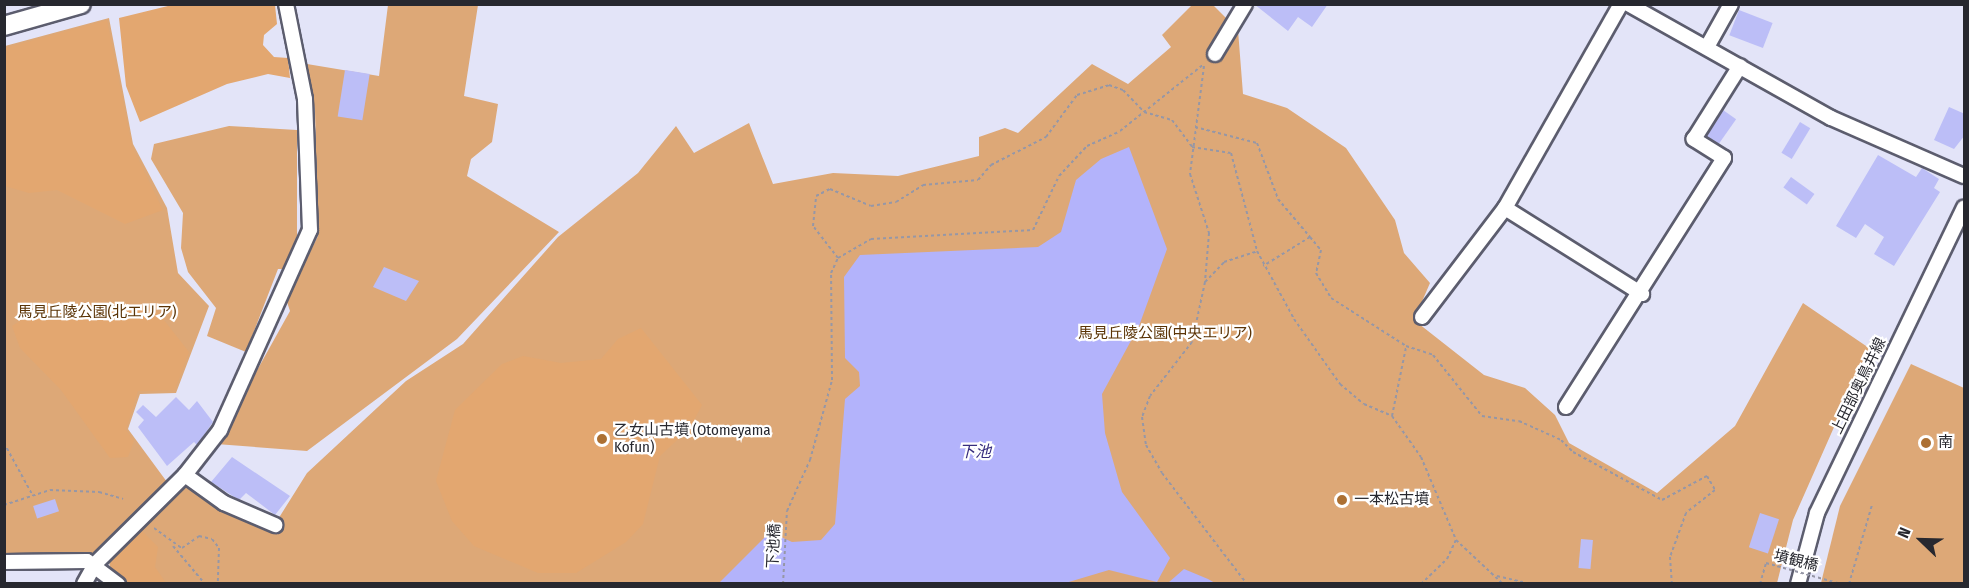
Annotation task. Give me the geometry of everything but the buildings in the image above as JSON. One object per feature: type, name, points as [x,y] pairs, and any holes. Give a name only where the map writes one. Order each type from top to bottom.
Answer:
[{"type":"main road","points":[[4,26],[81,4]]},
{"type":"street","points":[[84,584],[95,564],[185,475],[220,430],[243,387],[310,230],[305,99],[286,4]]},
{"type":"street","points":[[1215,54],[1245,4]]},
{"type":"street","points":[[1422,317],[1505,208],[1621,4]]},
{"type":"street","points":[[1628,4],[1707,46],[1831,118],[1965,176]]},
{"type":"street","points":[[1707,46],[1731,4]]},
{"type":"street","points":[[1566,407],[1642,294],[1724,158],[1694,139],[1740,66]]},
{"type":"street","points":[[1505,208],[1642,294]]},
{"type":"street","name":"上田部奥鳥井線","points":[[1798,584],[1817,513],[1965,208]]},
{"type":"street","points":[[185,475],[224,503],[275,525]]},
{"type":"street","points":[[4,562],[95,564],[118,584]]},
{"type":"path","points":[[1215,54],[1144,112],[1080,153],[1059,176],[1033,230],[872,239],[838,258],[813,226],[816,196],[830,189],[871,206],[896,202],[923,185],[978,180],[991,165],[1033,148],[1077,95],[1094,86],[1123,90],[1144,112],[1172,120],[1192,147],[1231,153],[1263,267],[1340,384],[1364,404],[1392,416],[1421,457],[1456,540],[1503,584]]},
{"type":"path","points":[[1204,64],[1190,174],[1209,233],[1205,282],[1192,342],[1150,396],[1142,417],[1145,435],[1162,473],[1248,584]]},
{"type":"path","points":[[1195,127],[1257,143],[1278,199],[1321,250],[1316,273],[1331,297],[1406,346],[1433,355],[1482,416],[1519,421],[1550,435],[1662,500],[1707,476],[1715,490],[1682,521],[1670,556],[1672,584]]},
{"type":"path","points":[[1263,267],[1310,237]]},
{"type":"path","points":[[1205,282],[1224,262],[1257,251]]},
{"type":"path","name":"下池橋","points":[[783,584],[787,511],[810,460],[832,380],[831,273],[838,258]]},
{"type":"path","points":[[1392,416],[1406,346]]},
{"type":"path","points":[[4,443],[33,496]]},
{"type":"path","points":[[4,505],[50,490],[99,492],[123,499]]},
{"type":"path","points":[[1849,584],[1872,506]]},
{"type":"path","points":[[154,528],[173,546],[205,584]]},
{"type":"path","points":[[173,546],[182,548],[199,536],[212,539],[219,548],[218,584]]},
{"type":"path","points":[[1421,584],[1447,559],[1456,540]]},
{"type":"path","name":"墳観橋","points":[[1760,584],[1766,563],[1841,584]]},
{"type":"path","points":[[1497,576],[1531,584]]},
{"type":"green space","points":[[176,4],[275,5],[277,24],[264,35],[263,45],[274,57],[288,58],[290,78],[268,74],[227,84],[140,122],[126,86],[119,18]]},
{"type":"green space","points":[[388,5],[478,5],[464,96],[498,104],[492,142],[471,159],[467,176],[559,232],[457,339],[307,451],[216,444],[290,311],[286,299],[318,236],[315,111],[307,64],[379,76]]},
{"type":"green space","name":"馬見丘陵公園(中央エリア)","points":[[1192,5],[1213,5],[1238,30],[1243,94],[1287,108],[1346,148],[1395,220],[1404,253],[1430,283],[1414,320],[1484,375],[1525,388],[1555,415],[1569,443],[1657,493],[1735,426],[1803,303],[1869,348],[1793,520],[1777,583],[129,584],[110,568],[109,560],[140,523],[188,484],[221,511],[270,532],[307,473],[406,381],[463,344],[558,237],[638,173],[676,126],[694,153],[749,123],[773,184],[833,173],[898,176],[979,156],[979,137],[1005,128],[1018,133],[1092,64],[1128,84],[1171,47],[1162,35]]},
{"type":"green space","name":"馬見丘陵公園(北エリア)","points":[[109,18],[133,144],[167,208],[178,273],[209,306],[176,393],[140,394],[128,429],[167,482],[92,555],[5,557],[5,46]]},
{"type":"green space","points":[[107,20],[132,146],[163,210],[125,224],[57,190],[29,193],[5,186],[5,48]]},
{"type":"green space","points":[[229,126],[297,130],[297,236],[285,269],[278,269],[246,352],[207,336],[216,308],[188,272],[181,248],[183,213],[151,159],[154,144]]},
{"type":"green space","points":[[40,308],[156,310],[189,352],[175,390],[138,391],[126,430],[134,441],[128,457],[110,458],[61,390],[20,348],[12,326]]},
{"type":"green space","points":[[641,328],[702,405],[690,428],[660,456],[643,524],[626,542],[576,573],[538,573],[474,546],[452,521],[436,481],[455,410],[502,364],[523,356],[561,363],[601,359],[618,339]]},
{"type":"green space","points":[[1911,364],[1964,388],[1964,583],[1821,583],[1840,506]]},
{"type":"green space","points":[[138,527],[158,547],[155,567],[166,583],[130,583],[111,568],[110,560]]},
{"type":"water","name":"下池","points":[[1129,147],[1167,249],[1139,326],[1102,394],[1105,433],[1122,492],[1170,558],[1157,582],[1109,570],[1062,584],[719,583],[770,532],[792,542],[821,540],[835,524],[845,399],[860,386],[859,372],[845,358],[844,277],[860,255],[1038,247],[1061,232],[1076,180],[1101,159]]},
{"type":"water","points":[[1184,569],[1208,579],[1215,583],[1168,583]]},
{"type":"place","name":"乙女山古墳 (Otomeyama Kofun)","points":[[602,439]]},
{"type":"place","name":"南","points":[[1926,443]]},
{"type":"place","name":"一本松古墳","points":[[1342,500]]}]
